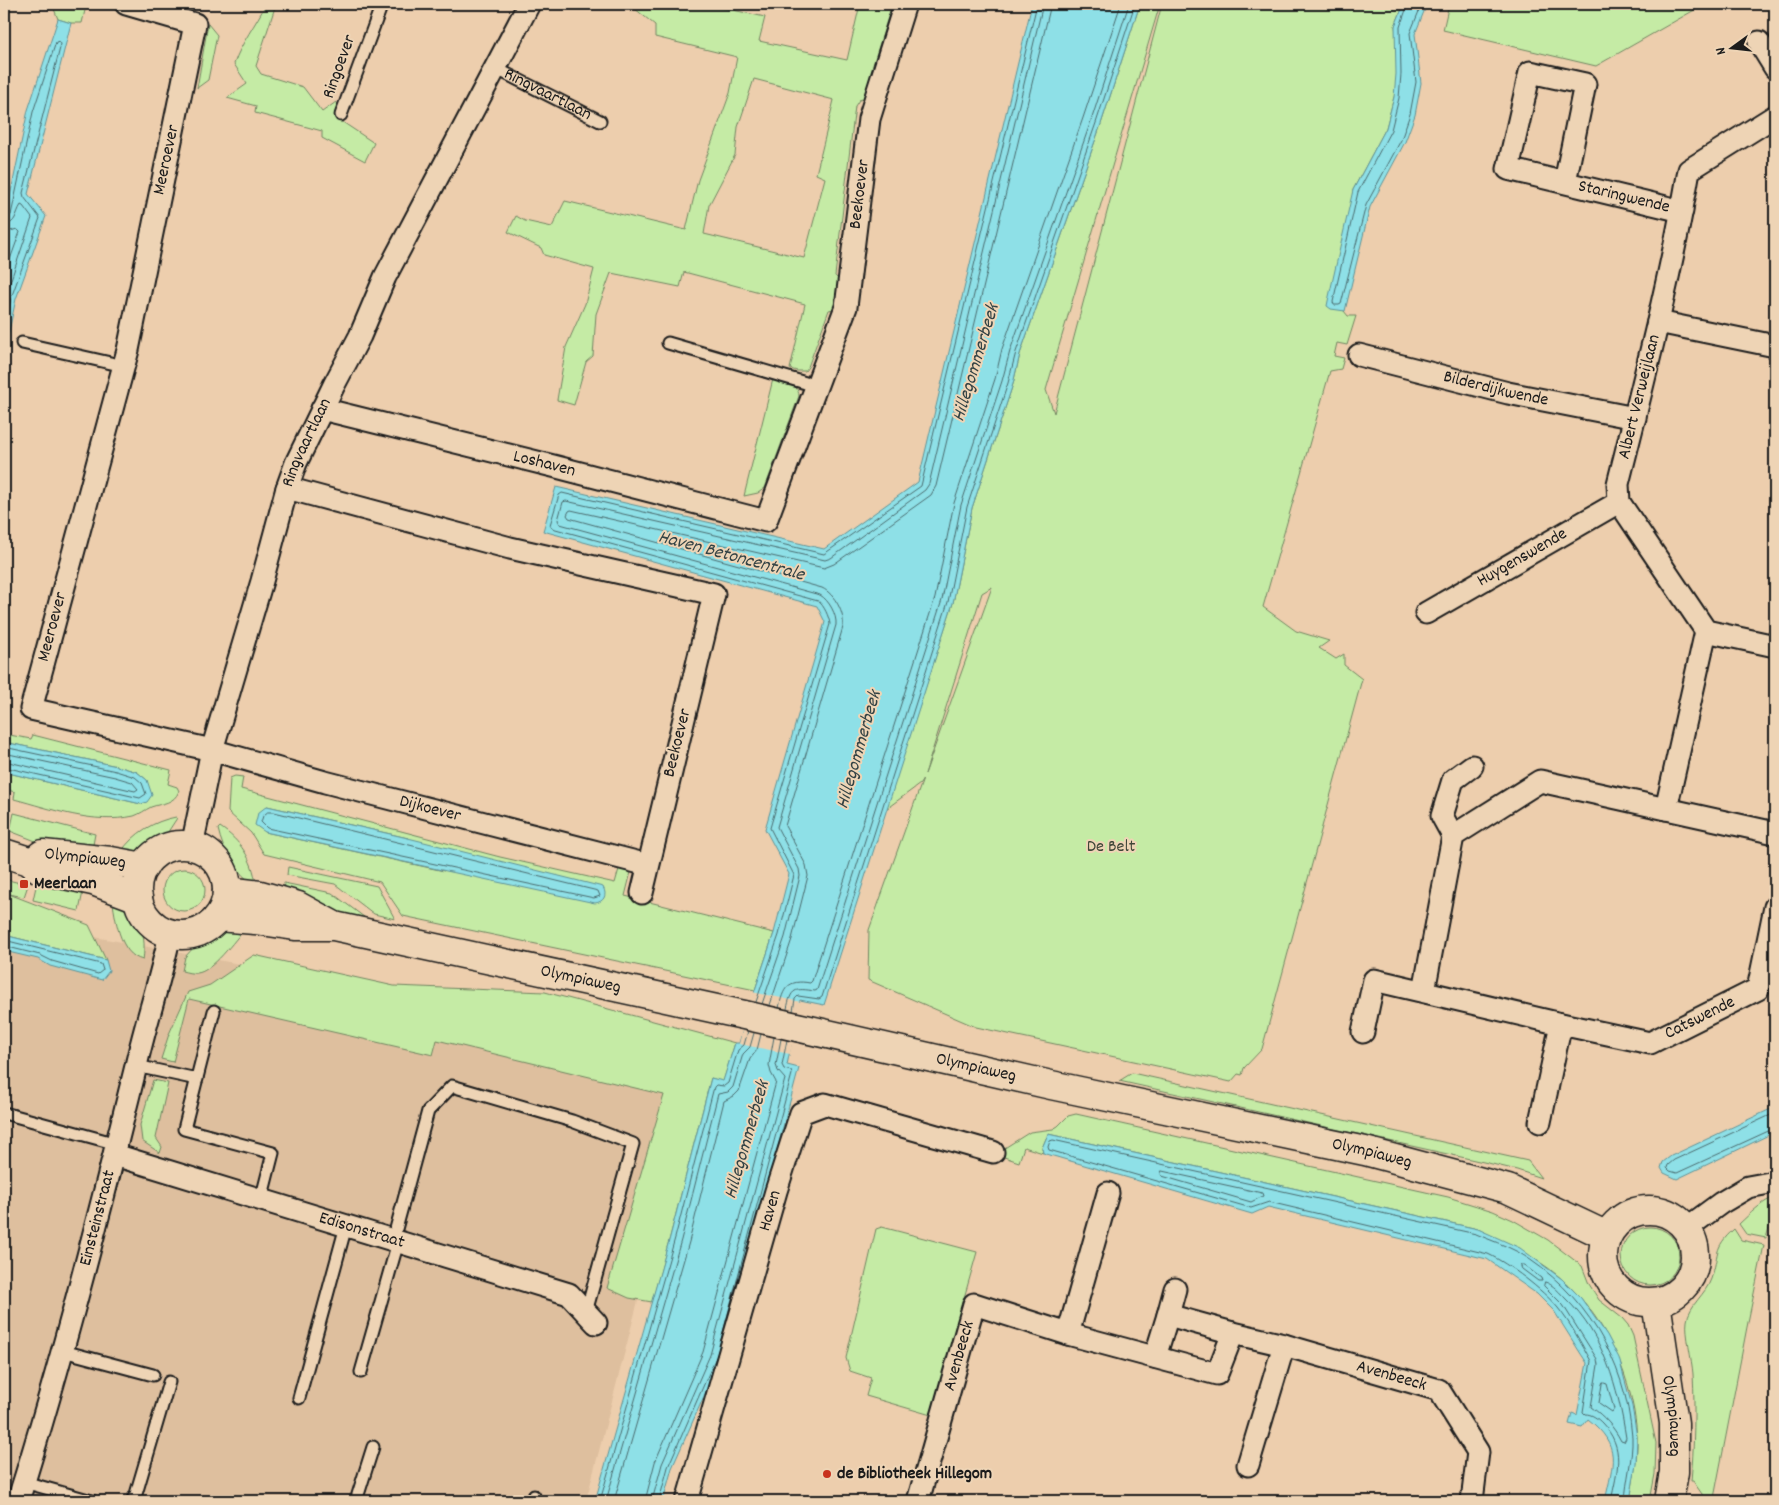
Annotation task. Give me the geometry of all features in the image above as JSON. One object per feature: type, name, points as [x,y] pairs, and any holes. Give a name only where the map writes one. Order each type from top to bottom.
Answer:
[{"type":"main road","points":[[173,846],[192,846],[201,849],[218,862],[223,871],[227,891],[226,900],[218,917],[205,929],[188,935],[170,934],[153,924],[146,917],[138,898],[138,882],[149,860],[164,849],[173,846]]},
{"type":"main road","name":"Olympiaweg","points":[[4,853],[29,861],[41,870],[93,881],[138,898]]},
{"type":"main road","name":"Olympiaweg","points":[[29,861],[43,854],[111,861],[144,867]]},
{"type":"main road","name":"Olympiaweg","points":[[227,891],[260,896],[298,906],[334,926]]},
{"type":"main road","name":"Olympiaweg","points":[[218,917],[295,926],[334,926],[744,1015],[1051,1085],[1365,1152],[1508,1189],[1607,1236]]},
{"type":"main road","points":[[1645,1209],[1665,1212],[1677,1218],[1687,1228],[1696,1250],[1695,1266],[1688,1281],[1678,1292],[1664,1300],[1648,1302],[1632,1299],[1618,1290],[1612,1283],[1603,1261],[1603,1252],[1607,1236],[1620,1220],[1632,1213],[1645,1209]]},
{"type":"main road","name":"Olympiaweg","points":[[1656,1302],[1674,1423],[1674,1472],[1670,1501]]},
{"type":"street","name":"Meeroever","points":[[126,4],[196,24],[124,366],[31,709],[212,750]]},
{"type":"street","name":"Ringvaartlaan","points":[[192,846],[212,750],[296,463],[360,336],[385,277],[529,4]]},
{"type":"street","name":"Beekoever","points":[[766,521],[846,307],[869,119],[906,4]]},
{"type":"street","points":[[1759,42],[1775,68]]},
{"type":"street","name":"Staringwende","points":[[1565,182],[1585,84],[1530,72],[1508,169],[1682,211]]},
{"type":"street","name":"Albert Verweijlaan","points":[[1619,502],[1618,484],[1658,322],[1689,170],[1775,116]]},
{"type":"street","points":[[1658,322],[1775,346]]},
{"type":"street","name":"Bilderdijkwende","points":[[1359,355],[1508,393],[1635,418]]},
{"type":"street","name":"Loshaven","points":[[322,409],[766,521]]},
{"type":"street","name":"Beekoever","points":[[288,488],[510,548],[714,594],[642,893]]},
{"type":"street","points":[[1619,502],[1706,631],[1775,646]]},
{"type":"street","name":"Huygenswende","points":[[1426,613],[1619,502]]},
{"type":"street","points":[[1666,809],[1706,631]]},
{"type":"street","name":"Dijkoever","points":[[212,750],[325,782],[648,865]]},
{"type":"street","points":[[1424,991],[1454,836],[1442,816],[1453,780],[1472,766]]},
{"type":"street","points":[[1454,836],[1540,780],[1775,833]]},
{"type":"street","name":"Catswende","points":[[1363,1032],[1374,980],[1560,1024],[1650,1043],[1758,989],[1775,907]]},
{"type":"street","name":"Einsteinstraat","points":[[21,1492],[63,1351],[136,1066],[163,971],[170,934]]},
{"type":"street","points":[[1540,1122],[1560,1024]]},
{"type":"street","name":"Haven","points":[[687,1501],[776,1191],[801,1113],[825,1104],[992,1152]]},
{"type":"street","name":"Edisonstraat","points":[[116,1149],[261,1200],[570,1294],[591,1318]]},
{"type":"street","points":[[1687,1228],[1721,1203],[1748,1187],[1775,1182]]},
{"type":"street","points":[[1068,1334],[1108,1193]]},
{"type":"street","points":[[1155,1357],[1175,1289]]},
{"type":"street","name":"Avenbeeck","points":[[918,1501],[974,1304],[1068,1334],[1217,1374],[1233,1333]]},
{"type":"street","name":"Avenbeeck","points":[[1168,1315],[1284,1345],[1439,1390],[1478,1452],[1472,1501]]},
{"type":"street","points":[[1248,1465],[1284,1345]]},
{"type":"lane","name":"Ringoever","points":[[341,115],[382,4]]},
{"type":"lane","name":"Ringvaartlaan","points":[[495,68],[600,121]]},
{"type":"lane","points":[[22,343],[124,366]]},
{"type":"lane","points":[[668,343],[816,386]]},
{"type":"lane","points":[[214,1011],[184,1129],[273,1153],[261,1200]]},
{"type":"lane","points":[[136,1066],[197,1079]]},
{"type":"lane","points":[[361,1372],[428,1111],[452,1086],[572,1121],[634,1144],[591,1318]]},
{"type":"lane","points":[[4,1113],[116,1149]]},
{"type":"lane","points":[[299,1398],[346,1226]]},
{"type":"lane","points":[[63,1351],[153,1376]]},
{"type":"lane","points":[[132,1501],[136,1494],[169,1382]]},
{"type":"lane","points":[[356,1501],[372,1447]]},
{"type":"lane","points":[[21,1492],[92,1501]]},
{"type":"shaded area","points":[[4,920],[703,1051],[586,1501],[4,1501]]},
{"type":"green space","points":[[52,4],[86,6],[82,23],[71,23],[58,19]]},
{"type":"green space","points":[[266,4],[276,4],[256,66],[261,74],[303,87],[322,112],[336,102],[341,108],[335,117],[374,143],[365,161],[322,138],[322,131],[255,113],[256,106],[227,98],[247,84],[234,64]]},
{"type":"green space","points":[[629,4],[705,4],[765,17],[759,41],[847,60],[860,4],[892,4],[873,65],[879,76],[873,96],[859,100],[855,106],[835,276],[844,284],[842,307],[829,310],[808,367],[805,371],[797,371],[790,369],[805,304],[684,272],[680,287],[611,273],[596,314],[593,356],[586,362],[574,405],[557,400],[566,347],[585,304],[594,269],[544,255],[541,248],[508,232],[516,216],[525,221],[552,227],[565,201],[686,230],[698,180],[730,93],[737,57],[655,37],[655,25]],"holes":[[[754,79],[834,100],[816,174],[825,178],[804,258],[704,234],[709,205],[735,155],[738,127]]]},
{"type":"green space","name":"De Belt","points":[[1140,4],[1160,4],[1046,390],[1054,413],[1162,4],[1404,4],[1395,26],[1402,80],[1394,97],[1386,128],[1353,190],[1344,311],[1348,316],[1356,316],[1347,345],[1337,343],[1334,356],[1344,358],[1341,369],[1330,371],[1263,607],[1296,631],[1329,641],[1319,648],[1336,659],[1344,654],[1344,665],[1362,679],[1262,1049],[1244,1068],[1242,1075],[1238,1074],[1231,1082],[976,1027],[868,980],[869,930],[923,779],[920,784],[886,809],[953,603],[972,508],[1013,384],[1020,354],[1101,124]],"holes":[[[992,587],[925,774],[982,593]]]},
{"type":"green space","points":[[1449,4],[1705,4],[1596,66],[1443,30]]},
{"type":"green space","points":[[208,24],[217,35],[208,80],[197,88]]},
{"type":"green space","points":[[773,379],[793,385],[798,391],[799,396],[765,488],[758,493],[744,496]]},
{"type":"green space","points":[[4,734],[31,739],[33,735],[171,770],[168,784],[177,787],[179,791],[174,798],[167,802],[151,807],[134,816],[103,819],[73,815],[14,799],[15,792],[4,789],[4,772],[141,804],[147,780],[137,772],[117,766],[4,742]]},
{"type":"green space","points":[[235,776],[243,777],[241,789],[500,857],[615,883],[619,869],[631,872],[625,896],[774,933],[755,990],[403,916],[380,882],[264,854],[251,833],[228,812],[230,778]],"holes":[[[267,806],[408,838],[444,871],[265,832]]]},
{"type":"green space","points":[[14,813],[95,834],[92,850],[51,847],[10,831]]},
{"type":"green space","points":[[176,817],[166,835],[141,850],[121,852],[132,839],[145,829],[160,821]]},
{"type":"green space","points":[[220,827],[234,838],[244,851],[252,866],[256,883],[254,885],[241,874],[231,860],[220,837],[218,829]]},
{"type":"green space","points":[[288,867],[377,886],[395,919],[374,914],[335,884],[287,875]]},
{"type":"green space","points":[[180,869],[188,869],[199,875],[205,890],[199,905],[188,911],[180,911],[169,905],[163,894],[163,886],[169,875]]},
{"type":"green space","points":[[4,879],[28,885],[24,897],[9,894],[89,925],[106,960],[4,935]]},
{"type":"green space","points":[[37,882],[84,887],[79,911],[33,900]]},
{"type":"green space","points":[[284,883],[332,893],[372,923],[327,911],[282,895]]},
{"type":"green space","points":[[112,896],[128,909],[142,930],[144,939],[143,960],[135,957],[123,943],[117,924]]},
{"type":"green space","points":[[245,928],[223,955],[209,967],[197,973],[182,971],[185,957],[202,941],[225,929]]},
{"type":"green space","points":[[254,955],[394,986],[545,992],[735,1043],[723,1082],[711,1078],[652,1302],[629,1298],[607,1288],[664,1095],[437,1040],[433,1055],[189,999],[173,1062],[161,1059],[169,1034],[188,992],[210,985]]},
{"type":"green space","points":[[1132,1073],[1528,1161],[1541,1178],[1488,1163],[1119,1081]]},
{"type":"green space","points":[[153,1080],[168,1083],[156,1138],[162,1147],[160,1153],[142,1141],[140,1125]]},
{"type":"green space","points":[[1076,1114],[1448,1197],[1493,1211],[1548,1240],[1582,1266],[1589,1284],[1599,1300],[1622,1318],[1633,1336],[1656,1443],[1655,1474],[1650,1501],[1630,1501],[1637,1445],[1634,1411],[1628,1386],[1608,1337],[1594,1315],[1577,1294],[1559,1276],[1538,1261],[1478,1229],[1048,1134],[1042,1148],[1043,1153],[1024,1147],[1019,1162],[1001,1156],[1003,1149],[1030,1132],[1053,1129],[1068,1116]]},
{"type":"green space","points":[[1775,1197],[1775,1214],[1766,1238],[1746,1234],[1739,1224],[1760,1205]]},
{"type":"green space","points":[[882,1227],[977,1252],[931,1415],[866,1396],[871,1378],[850,1371],[846,1358],[876,1229]]},
{"type":"green space","points":[[1644,1227],[1656,1227],[1671,1235],[1679,1250],[1679,1262],[1671,1277],[1656,1285],[1644,1285],[1629,1277],[1621,1262],[1621,1250],[1629,1235]]},
{"type":"green space","points":[[1734,1229],[1741,1240],[1764,1245],[1714,1498],[1704,1497],[1693,1481],[1691,1481],[1694,1401],[1687,1321],[1688,1315],[1709,1284],[1719,1247]]},
{"type":"water","points":[[1032,4],[1140,4],[1101,124],[1020,354],[1013,384],[972,508],[953,603],[824,1005],[800,1000],[787,1065],[799,1068],[721,1358],[672,1468],[663,1501],[595,1501],[670,1237],[711,1078],[723,1081],[735,1043],[739,1043],[774,933],[789,874],[765,829],[825,622],[817,606],[543,531],[556,487],[824,549],[918,482]]},
{"type":"water","points":[[1404,4],[1427,4],[1415,34],[1421,83],[1415,115],[1405,142],[1370,207],[1345,311],[1331,309],[1327,306],[1353,190],[1386,128],[1394,97],[1396,74],[1395,26]]},
{"type":"water","points":[[58,19],[71,23],[28,194],[46,216],[16,299],[4,354],[4,225],[28,110]]},
{"type":"water","points":[[4,742],[137,772],[147,780],[152,795],[147,802],[141,804],[4,772]]},
{"type":"water","points":[[267,806],[408,838],[603,887],[605,896],[602,900],[595,903],[265,832],[255,825],[258,813]]},
{"type":"water","points":[[4,935],[106,960],[109,971],[102,980],[50,966],[38,959],[4,951]]},
{"type":"water","points":[[1775,1107],[1775,1132],[1677,1179],[1664,1173],[1661,1168],[1663,1162],[1671,1156]]},
{"type":"water","points":[[1048,1134],[1478,1229],[1520,1248],[1562,1279],[1581,1298],[1607,1335],[1619,1358],[1632,1406],[1637,1437],[1636,1464],[1630,1501],[1605,1501],[1612,1456],[1606,1438],[1599,1429],[1588,1419],[1582,1427],[1569,1424],[1572,1413],[1577,1415],[1587,1363],[1554,1311],[1537,1294],[1487,1259],[1268,1207],[1252,1214],[1043,1153],[1042,1148]]},
{"type":"pier","points":[[752,992],[801,1002],[790,1054],[739,1044]]},
{"type":"place","name":"Meerlaan","points":[[24,884]]},
{"type":"place","name":"de Bibliotheek Hillegom","points":[[827,1474]]},
{"type":"water label","name":"Hillegommerbeek","points":[[977,363]]},
{"type":"water label","name":"Haven Betoncentrale","points":[[731,557]]},
{"type":"water label","name":"Hillegommerbeek","points":[[860,750]]},
{"type":"water label","name":"Hillegommerbeek","points":[[748,1140]]}]
